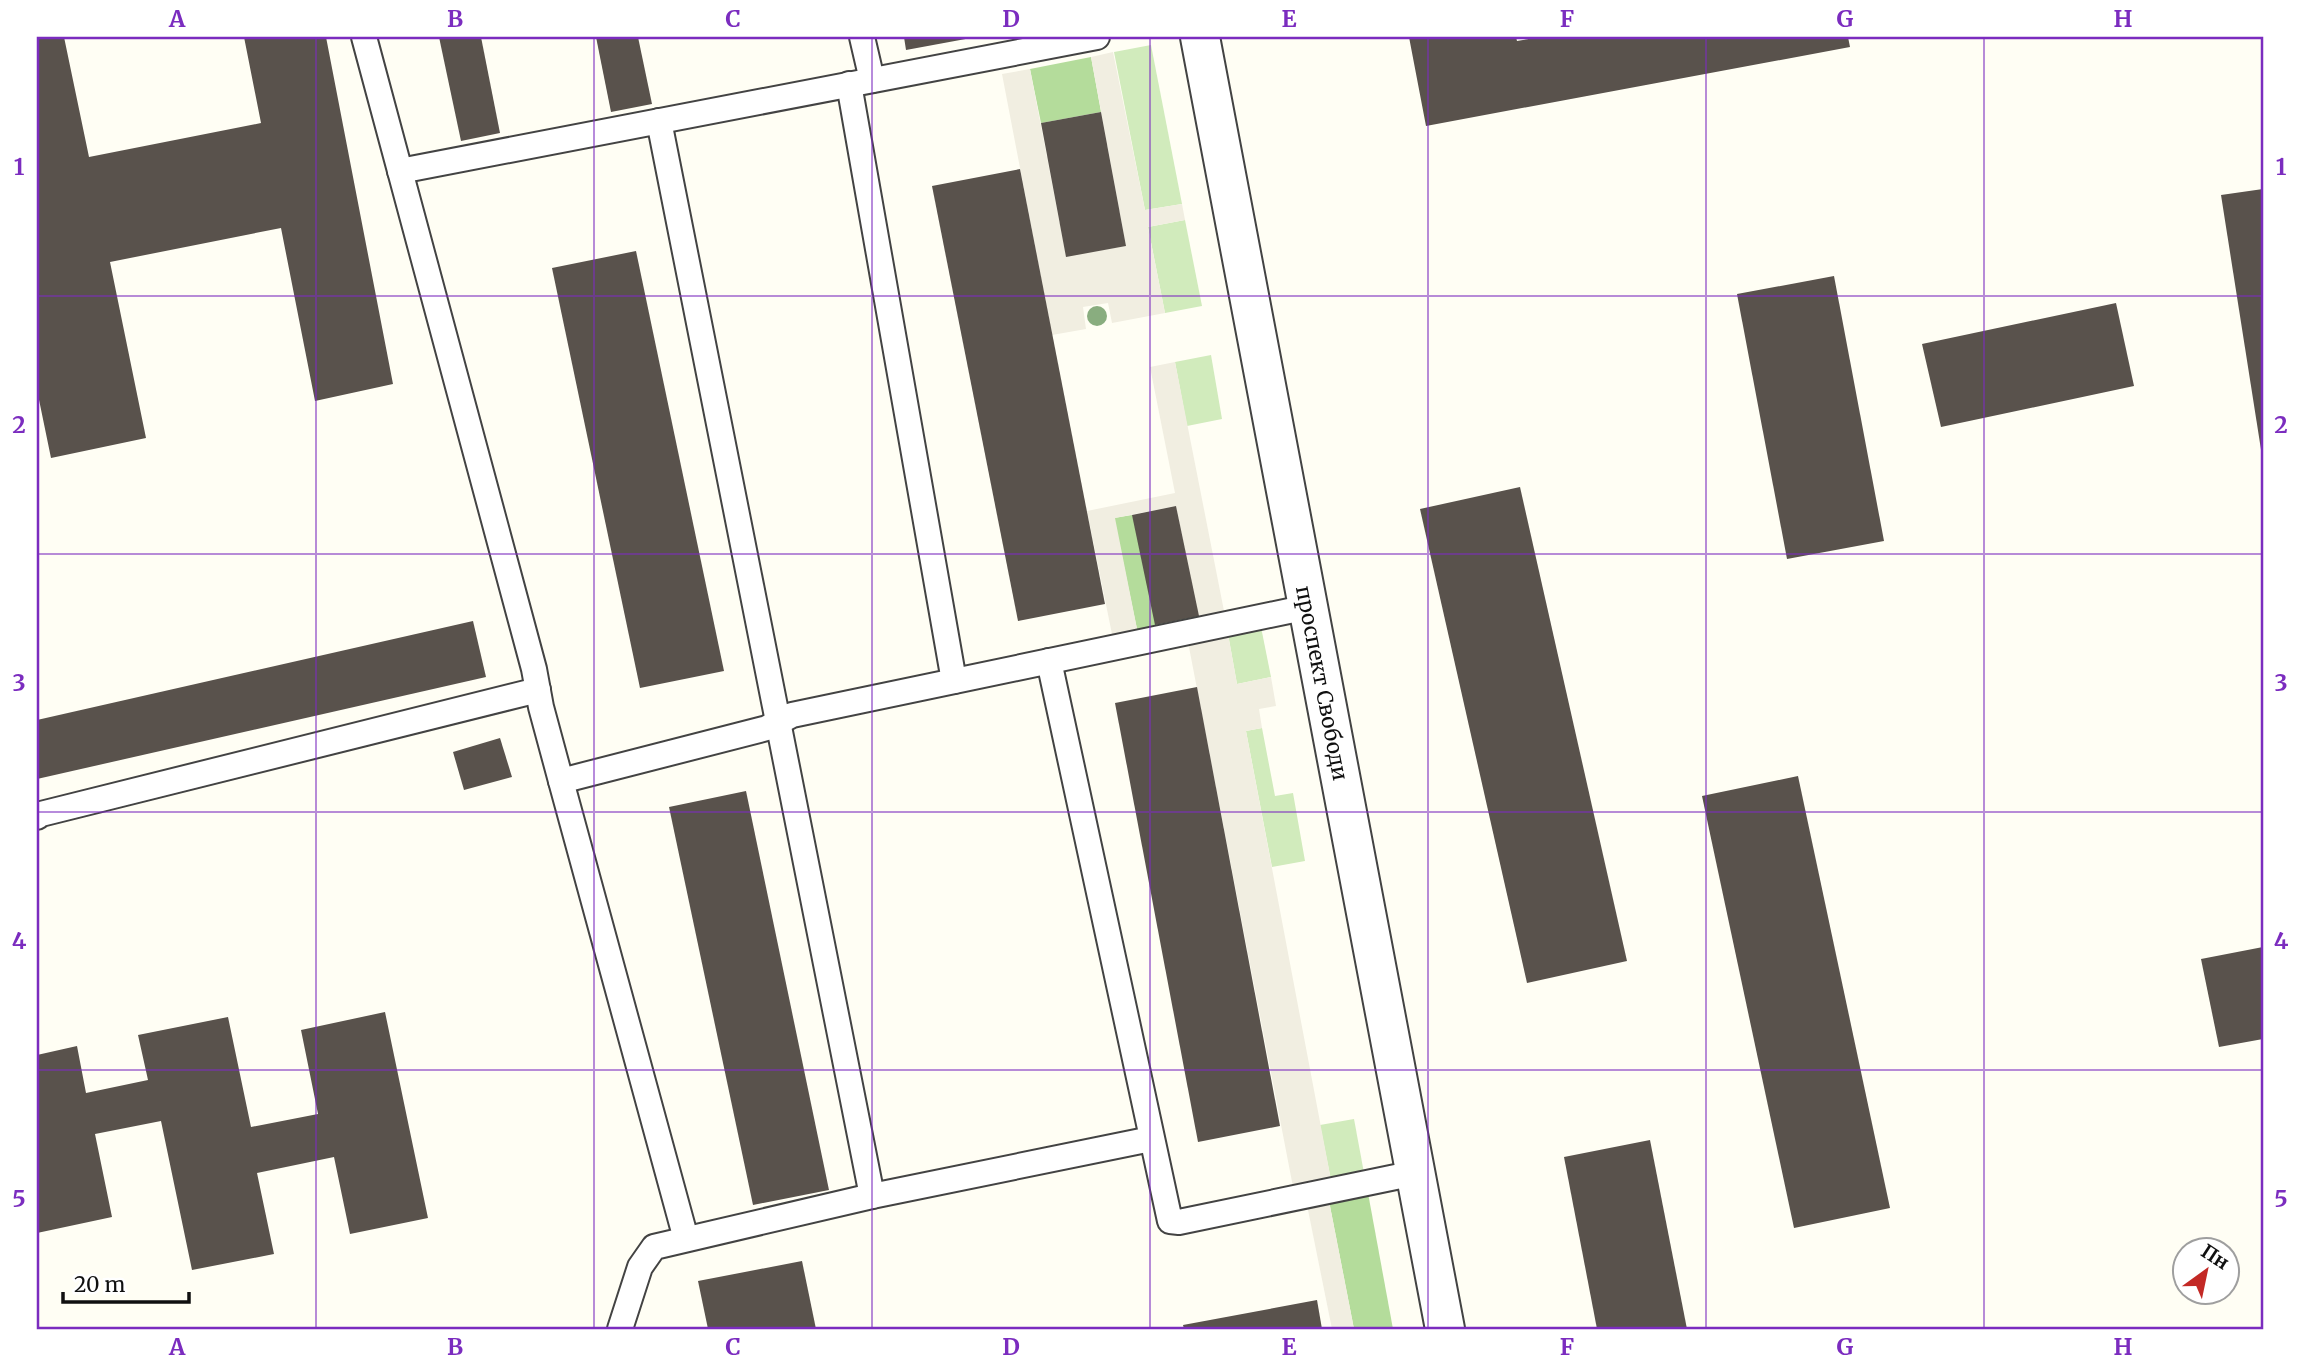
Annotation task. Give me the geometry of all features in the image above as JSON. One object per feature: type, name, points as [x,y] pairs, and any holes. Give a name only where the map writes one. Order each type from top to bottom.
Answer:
[{"type":"street","name":"проспект Свободи","points":[[1200,37],[1445,1329]]},
{"type":"lane","points":[[364,37],[534,669],[561,781],[686,1239]]},
{"type":"lane","points":[[862,37],[860,82],[954,681]]},
{"type":"lane","points":[[400,170],[1097,37]]},
{"type":"lane","points":[[659,121],[872,1196]]},
{"type":"lane","points":[[561,781],[767,728],[792,715],[1308,607]]},
{"type":"lane","points":[[1048,661],[1170,1221],[1174,1223],[1415,1172]]},
{"type":"lane","points":[[37,817],[538,690]]},
{"type":"lane","points":[[620,1329],[640,1268],[654,1247],[872,1196],[1152,1139]]},
{"type":"green space","points":[[1151,45],[1182,204],[1145,210],[1114,52]]},
{"type":"green space","points":[[1091,57],[1101,112],[1041,123],[1030,69]]},
{"type":"green space","points":[[1185,220],[1202,306],[1165,313],[1148,227]]},
{"type":"green space","points":[[1211,355],[1222,419],[1187,426],[1175,362]]},
{"type":"green space","points":[[1132,515],[1199,616],[1199,621],[1138,634],[1114,518]]},
{"type":"green space","points":[[1261,627],[1271,677],[1237,684],[1228,634]]},
{"type":"green space","points":[[1262,728],[1275,796],[1293,793],[1305,861],[1272,867],[1246,731]]},
{"type":"green space","points":[[1354,1119],[1364,1173],[1331,1180],[1320,1125]]},
{"type":"green space","points":[[1368,1193],[1393,1329],[1354,1329],[1329,1201]]},
{"type":"shaded area","points":[[1113,52],[1145,210],[1182,204],[1185,220],[1148,227],[1165,313],[1112,323],[1108,303],[1083,307],[1086,329],[1052,335],[1002,74],[1030,69],[1066,256],[1126,246],[1091,57]]},
{"type":"shaded area","points":[[1175,362],[1225,616],[1199,621],[1176,506],[1115,518],[1138,634],[1113,639],[1087,511],[1175,493],[1150,367]]},
{"type":"shaded area","points":[[1228,634],[1237,684],[1271,677],[1276,706],[1259,709],[1262,728],[1246,731],[1331,1180],[1293,1187],[1188,642]]},
{"type":"shaded area","points":[[1329,1201],[1354,1329],[1332,1329],[1307,1205]]},
{"type":"building","points":[[37,37],[64,37],[89,157],[261,123],[244,37],[326,37],[393,384],[315,401],[281,228],[110,262],[146,438],[51,458],[37,390]]},
{"type":"building","points":[[439,37],[481,37],[500,133],[461,141]]},
{"type":"building","points":[[596,37],[638,37],[652,104],[611,112]]},
{"type":"building","points":[[904,37],[971,37],[971,38],[906,50]]},
{"type":"building","points":[[1409,37],[1516,37],[1517,41],[1541,37],[1848,37],[1850,47],[1426,126]]},
{"type":"building","points":[[1101,112],[1126,246],[1066,257],[1041,123]]},
{"type":"building","points":[[1020,169],[1105,604],[1018,621],[932,186]]},
{"type":"building","points":[[2263,189],[2263,456],[2262,456],[2221,195]]},
{"type":"building","points":[[636,251],[724,671],[640,688],[552,268]]},
{"type":"building","points":[[1834,276],[1884,541],[1787,559],[1737,294]]},
{"type":"building","points":[[2116,303],[2134,386],[1941,427],[1922,344]]},
{"type":"building","points":[[1520,487],[1627,961],[1527,983],[1420,509]]},
{"type":"building","points":[[1176,506],[1199,616],[1155,625],[1132,515]]},
{"type":"building","points":[[473,621],[486,677],[37,779],[37,720]]},
{"type":"building","points":[[1197,687],[1280,1126],[1198,1142],[1115,703]]},
{"type":"building","points":[[500,738],[512,777],[464,790],[453,752]]},
{"type":"building","points":[[1798,776],[1890,1208],[1794,1228],[1702,796]]},
{"type":"building","points":[[746,791],[829,1190],[753,1205],[669,807]]},
{"type":"building","points":[[2263,947],[2263,1039],[2219,1047],[2201,959]]},
{"type":"building","points":[[385,1012],[428,1218],[350,1234],[334,1157],[257,1173],[274,1254],[192,1270],[161,1121],[95,1134],[112,1217],[37,1233],[37,1055],[77,1046],[86,1093],[148,1080],[138,1035],[228,1017],[251,1127],[318,1114],[301,1030]]},
{"type":"building","points":[[1650,1140],[1687,1329],[1597,1329],[1564,1157]]},
{"type":"building","points":[[802,1261],[816,1329],[708,1329],[698,1281]]},
{"type":"building","points":[[1317,1300],[1322,1329],[1184,1329],[1183,1325]]}]
